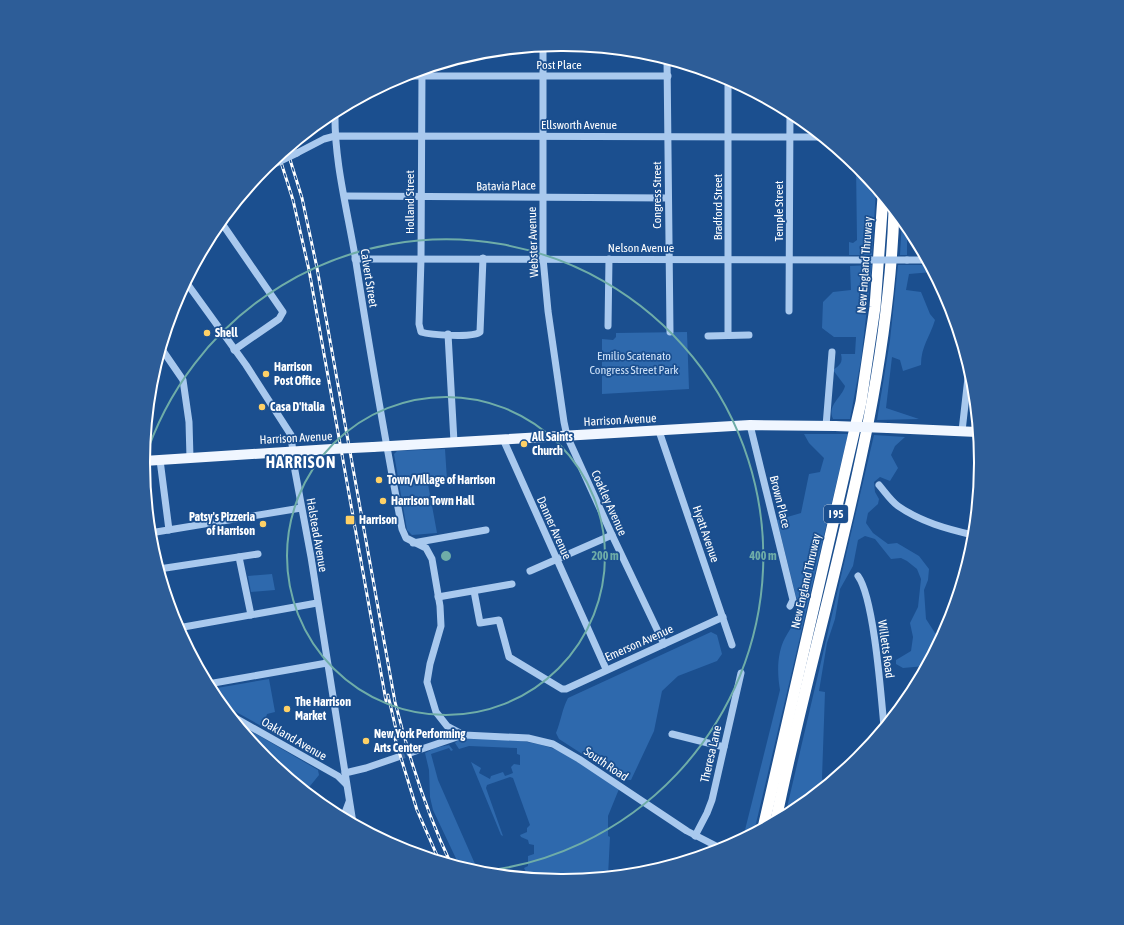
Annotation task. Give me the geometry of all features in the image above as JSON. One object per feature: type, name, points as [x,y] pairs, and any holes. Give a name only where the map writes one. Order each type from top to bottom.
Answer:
[{"type":"highway","name":"New England Thruway","points":[[764,821],[861,402],[877,294],[882,205]]},
{"type":"highway","name":"New England Thruway","points":[[778,813],[871,415],[885,327],[893,219]]},
{"type":"main road","name":"Harrison Avenue","points":[[150,461],[750,425],[830,426],[973,432]]},
{"type":"street","name":"Webster Avenue","points":[[543,52],[543,258],[548,311],[567,436]]},
{"type":"street","name":"Congress Street","points":[[667,65],[668,259],[670,332]]},
{"type":"street","name":"Post Place","points":[[429,73],[543,76],[668,76]]},
{"type":"street","name":"Holland Street","points":[[422,76],[420,197],[421,259],[419,324],[420,330],[423,332],[429,334],[448,334]]},
{"type":"street","name":"Bradford Street","points":[[728,86],[728,335]]},
{"type":"street","name":"Calvert Street","points":[[335,119],[335,136],[386,447],[404,534],[406,538],[413,543]]},
{"type":"street","name":"Temple Street","points":[[789,311],[790,119]]},
{"type":"street","name":"Ellsworth Avenue","points":[[335,136],[814,137]]},
{"type":"street","points":[[284,159],[324,139],[335,136]]},
{"type":"street","name":"Batavia Place","points":[[345,196],[542,196],[668,198]]},
{"type":"street","points":[[225,227],[283,312],[279,319],[234,350]]},
{"type":"street","points":[[454,442],[448,334],[478,334],[481,327],[483,258]]},
{"type":"street","name":"Nelson Avenue","points":[[355,259],[543,258],[920,260]]},
{"type":"street","points":[[608,326],[609,259]]},
{"type":"street","name":"Halstead Avenue","points":[[190,287],[282,419],[291,435],[301,508],[351,816]]},
{"type":"street","points":[[708,336],[750,335]]},
{"type":"street","points":[[830,426],[832,352]]},
{"type":"street","points":[[165,354],[183,380],[189,422],[190,458]]},
{"type":"street","points":[[962,431],[967,388]]},
{"type":"street","name":"Brown Place","points":[[750,425],[793,600],[790,606]]},
{"type":"street","name":"Hyatt Avenue","points":[[659,431],[732,645]]},
{"type":"street","name":"Coakley Avenue","points":[[567,436],[664,644]]},
{"type":"street","name":"Danner Avenue","points":[[503,439],[606,669]]},
{"type":"street","points":[[160,460],[168,530]]},
{"type":"street","points":[[880,485],[897,505],[911,514],[939,527],[967,534]]},
{"type":"street","points":[[156,533],[301,508]]},
{"type":"street","points":[[413,543],[486,530]]},
{"type":"street","points":[[530,571],[612,535]]},
{"type":"street","points":[[413,543],[426,548],[430,555],[438,597],[441,626],[430,664],[427,682],[434,705],[443,723],[452,730],[464,735]]},
{"type":"street","points":[[165,568],[258,554]]},
{"type":"street","points":[[239,557],[251,615]]},
{"type":"street","name":"Willetts Road","points":[[858,576],[863,582],[869,613],[883,719]]},
{"type":"street","points":[[438,597],[512,584]]},
{"type":"street","name":"Emerson Avenue","points":[[474,591],[480,623],[499,620],[509,657],[564,689],[723,617]]},
{"type":"street","points":[[185,627],[317,603]]},
{"type":"street","points":[[215,683],[327,663]]},
{"type":"street","name":"Theresa Lane","points":[[695,836],[710,807],[741,674]]},
{"type":"street","name":"Oakland Avenue","points":[[244,723],[338,776],[346,784]]},
{"type":"street","points":[[672,734],[724,747]]},
{"type":"street","points":[[410,753],[464,735]]},
{"type":"street","name":"South Road","points":[[464,735],[528,738],[553,744],[579,759],[695,836],[714,845]]},
{"type":"street","points":[[345,773],[398,757]]},
{"type":"street","points":[[345,813],[350,802]]},
{"type":"green space","points":[[856,175],[876,197],[872,255],[849,255],[849,242],[853,243],[857,240]]},
{"type":"green space","points":[[901,230],[907,239],[907,255],[900,255]]},
{"type":"green space","points":[[872,265],[861,360],[850,419],[833,419],[833,405],[845,386],[833,370],[842,360],[841,354],[855,354],[856,337],[834,337],[822,328],[823,302],[833,292],[851,290],[850,266]]},
{"type":"green space","points":[[898,265],[923,265],[927,272],[909,274],[906,290],[921,292],[930,314],[935,320],[922,352],[921,365],[903,371],[900,360],[892,357],[886,408],[919,419],[877,420],[890,340]]},
{"type":"green space","name":"Emilio Scatenato Congress Street Park","points":[[687,332],[689,389],[602,394],[602,339],[613,340],[616,337],[616,333]]},
{"type":"green space","points":[[804,434],[848,434],[755,826],[745,832],[780,690],[778,670],[780,650],[800,610],[801,604],[796,597],[777,520],[801,513],[809,474],[820,472],[824,458],[809,443]]},
{"type":"green space","points":[[874,435],[905,437],[895,446],[891,455],[898,468],[890,481],[880,477],[874,482],[875,492],[879,499],[878,504],[868,513],[866,523],[873,533],[888,544],[897,543],[919,556],[929,569],[928,580],[924,590],[926,619],[936,633],[919,667],[903,668],[896,664],[896,660],[911,651],[913,637],[910,623],[918,607],[921,579],[917,569],[901,558],[891,559],[875,539],[865,536],[858,540],[853,566],[840,589],[835,619],[827,643],[819,691],[825,692],[823,781],[787,807]]},
{"type":"green space","points":[[445,449],[447,480],[428,484],[437,533],[412,535],[407,530],[394,454],[397,451]]},
{"type":"green space","points":[[272,574],[275,590],[251,592],[248,576]]},
{"type":"green space","points":[[711,632],[717,635],[722,654],[717,661],[678,676],[662,691],[654,731],[631,780],[621,779],[559,739],[556,733],[568,698]]},
{"type":"green space","points":[[269,679],[275,712],[267,714],[263,727],[235,711],[218,688]]},
{"type":"green space","points":[[250,731],[318,770],[319,775],[309,787],[271,753]]},
{"type":"green space","points":[[483,738],[522,741],[546,746],[573,758],[619,789],[608,816],[608,836],[610,837],[608,871],[562,874],[526,872],[524,868],[528,866],[528,856],[534,854],[534,845],[529,844],[528,840],[520,835],[527,832],[527,828],[530,825],[513,778],[510,777],[487,785],[486,788],[503,836],[501,835],[471,762],[481,768],[479,773],[490,779],[491,776],[503,772],[505,776],[513,773],[511,767],[514,764],[520,765],[520,755],[517,754],[517,748],[469,746],[459,749],[455,743],[459,739]]},
{"type":"green space","points":[[449,745],[453,750],[451,751],[449,748],[431,754],[438,780],[475,865],[457,860],[433,810],[430,797],[429,770],[425,753],[435,748]]},
{"type":"tunnel","points":[[398,757],[410,753]]},
{"type":"railway","points":[[289,155],[302,198],[317,268],[395,702],[419,784],[448,858]]},
{"type":"railway","points":[[281,162],[293,200],[309,270],[386,701]]},
{"type":"railway","points":[[388,695],[398,738]]},
{"type":"railway","points":[[393,732],[417,810],[436,854]]},
{"type":"place","name":"Shell","points":[[207,333]]},
{"type":"place","name":"Harrison Post Office","points":[[266,374]]},
{"type":"place","name":"Casa D'Italia","points":[[262,407]]},
{"type":"place","name":"All Saints Church","points":[[524,444]]},
{"type":"place","name":"Town/Village of Harrison","points":[[379,480]]},
{"type":"place","name":"Harrison Town Hall","points":[[383,501]]},
{"type":"place","name":"Harrison","points":[[350,520]]},
{"type":"place","name":"Patsy's Pizzeria of Harrison","points":[[263,524]]},
{"type":"place","name":"The Harrison Market","points":[[287,709]]},
{"type":"place","name":"New York Performing Arts Center","points":[[366,741]]},
{"type":"district","name":"HARRISON","points":[[301,462]]}]
